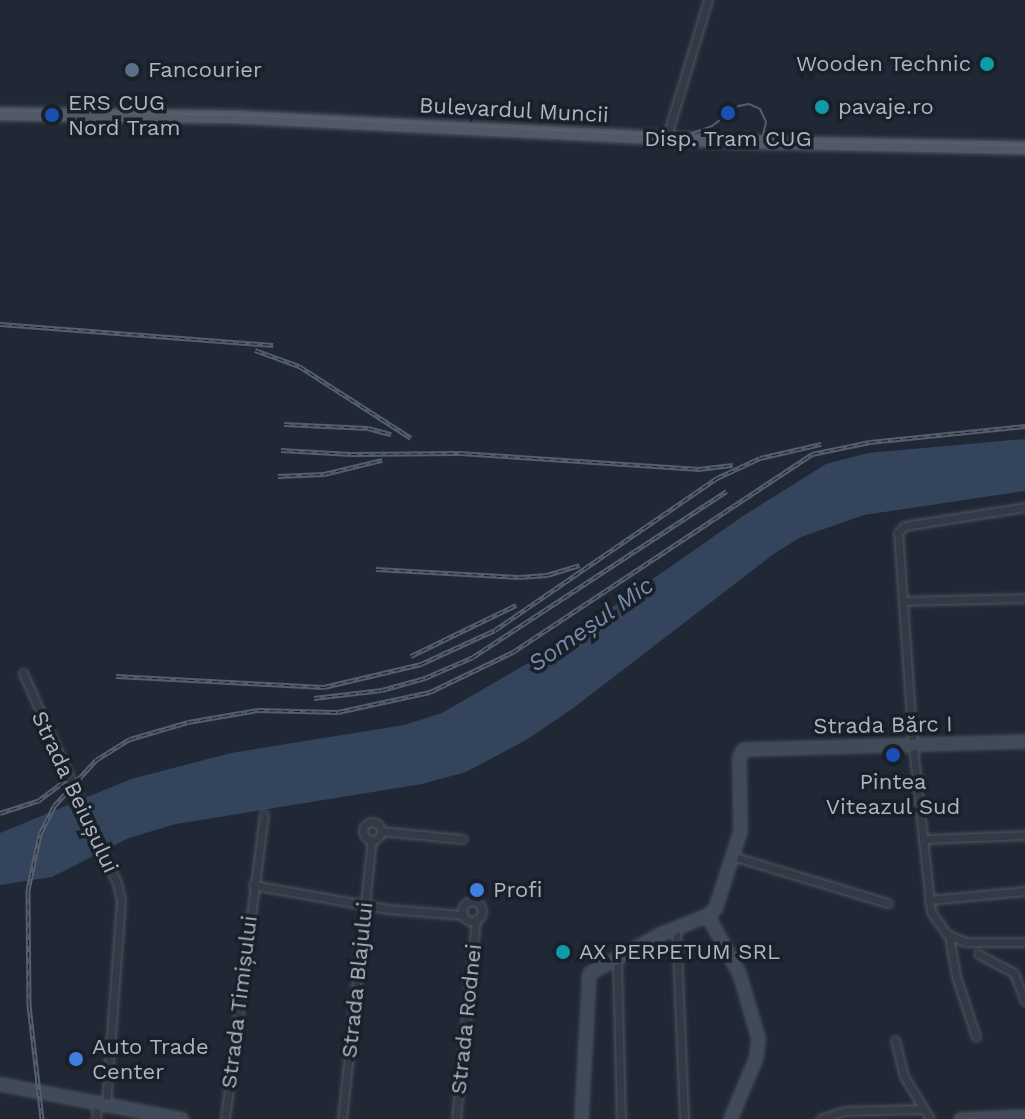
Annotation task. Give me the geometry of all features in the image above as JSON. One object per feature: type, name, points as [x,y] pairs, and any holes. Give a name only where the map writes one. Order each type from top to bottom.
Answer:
[{"type":"main road","name":"Bulevardul Muncii","points":[[0,114],[236,117],[666,139],[1025,148]]},
{"type":"street","points":[[666,139],[708,0]]},
{"type":"street","points":[[1025,507],[904,526],[898,533],[913,746],[929,900],[935,920],[949,936],[974,944],[1025,942]]},
{"type":"street","points":[[903,601],[1025,598]]},
{"type":"street","name":"Strada Beiușului","points":[[23,673],[117,883],[121,923],[102,1104],[96,1119]]},
{"type":"street","name":"Strada Bărc I","points":[[732,856],[742,822],[739,756],[743,749],[1025,741]]},
{"type":"street","name":"Strada Timișului","points":[[225,1119],[264,814]]},
{"type":"street","points":[[376,823],[381,831],[372,840],[364,836],[366,824],[376,823]]},
{"type":"street","points":[[381,831],[463,839]]},
{"type":"street","points":[[923,839],[1025,835]]},
{"type":"street","name":"Strada Blajului","points":[[342,1119],[372,840]]},
{"type":"street","points":[[581,1119],[589,973],[676,926],[707,915],[715,908],[732,856],[888,903]]},
{"type":"street","name":"Strada Timișului","points":[[253,885],[365,906],[451,917],[463,915]]},
{"type":"street","points":[[929,900],[1025,891]]},
{"type":"street","points":[[474,902],[481,909],[476,919],[463,915],[465,905],[474,902]]},
{"type":"street","points":[[707,915],[739,973],[758,1038],[756,1057],[730,1119]]},
{"type":"street","name":"Strada Rodnei","points":[[456,1119],[476,919]]},
{"type":"street","points":[[676,926],[684,1119]]},
{"type":"street","points":[[949,936],[956,976],[976,1037]]},
{"type":"street","points":[[978,954],[1014,973],[1025,1001]]},
{"type":"street","points":[[617,958],[621,1119]]},
{"type":"street","points":[[895,1040],[899,1066],[930,1119]]},
{"type":"street","points":[[0,1084],[182,1119]]},
{"type":"street","points":[[820,1119],[844,1111],[922,1109]]},
{"type":"street","points":[[960,1119],[971,1116],[1008,1119],[1025,1116]]},
{"type":"water","name":"Someșul Mic","points":[[1025,439],[1025,491],[864,515],[801,537],[775,553],[572,709],[526,740],[466,772],[422,784],[176,824],[129,838],[52,877],[0,885],[0,833],[131,779],[231,753],[404,725],[442,713],[554,648],[743,516],[826,464],[868,453]]},
{"type":"tram line","points":[[692,133],[712,126],[739,106],[749,104],[760,109],[766,122],[763,135],[752,143]]},
{"type":"tram line","points":[[0,111],[253,115],[757,140],[1025,145]]},
{"type":"railway","points":[[0,324],[273,345]]},
{"type":"railway","points":[[255,350],[299,366],[411,438]]},
{"type":"railway","points":[[284,424],[368,428],[391,434]]},
{"type":"railway","points":[[42,1119],[29,1005],[28,890],[40,834],[54,806],[96,760],[130,739],[188,722],[258,710],[338,712],[430,692],[513,652],[812,454],[870,442],[1025,426]]},
{"type":"railway","points":[[116,676],[324,687],[421,664],[495,630],[717,478],[760,458],[821,444]]},
{"type":"railway","points":[[281,450],[351,454],[460,453],[699,469],[733,465]]},
{"type":"railway","points":[[278,476],[324,474],[382,460]]},
{"type":"railway","points":[[314,698],[382,690],[425,678],[473,657],[727,491]]},
{"type":"railway","points":[[376,569],[519,577],[547,575],[580,565]]},
{"type":"railway","points":[[411,656],[516,605]]},
{"type":"railway","points":[[0,813],[38,801],[66,780]]},
{"type":"place","name":"Wooden Technic","points":[[987,64]]},
{"type":"place","name":"Fancourier","points":[[132,70]]},
{"type":"place","name":"pavaje.ro","points":[[822,107]]},
{"type":"place","name":"Disp. Tram CUG","points":[[728,113]]},
{"type":"place","name":"ERS CUG Nord Tram","points":[[52,115]]},
{"type":"place","name":"Pintea Viteazul Sud","points":[[893,755]]},
{"type":"place","name":"Profi","points":[[477,890]]},
{"type":"place","name":"AX PERPETUM SRL","points":[[563,952]]},
{"type":"place","name":"Auto Trade Center","points":[[76,1059]]}]
